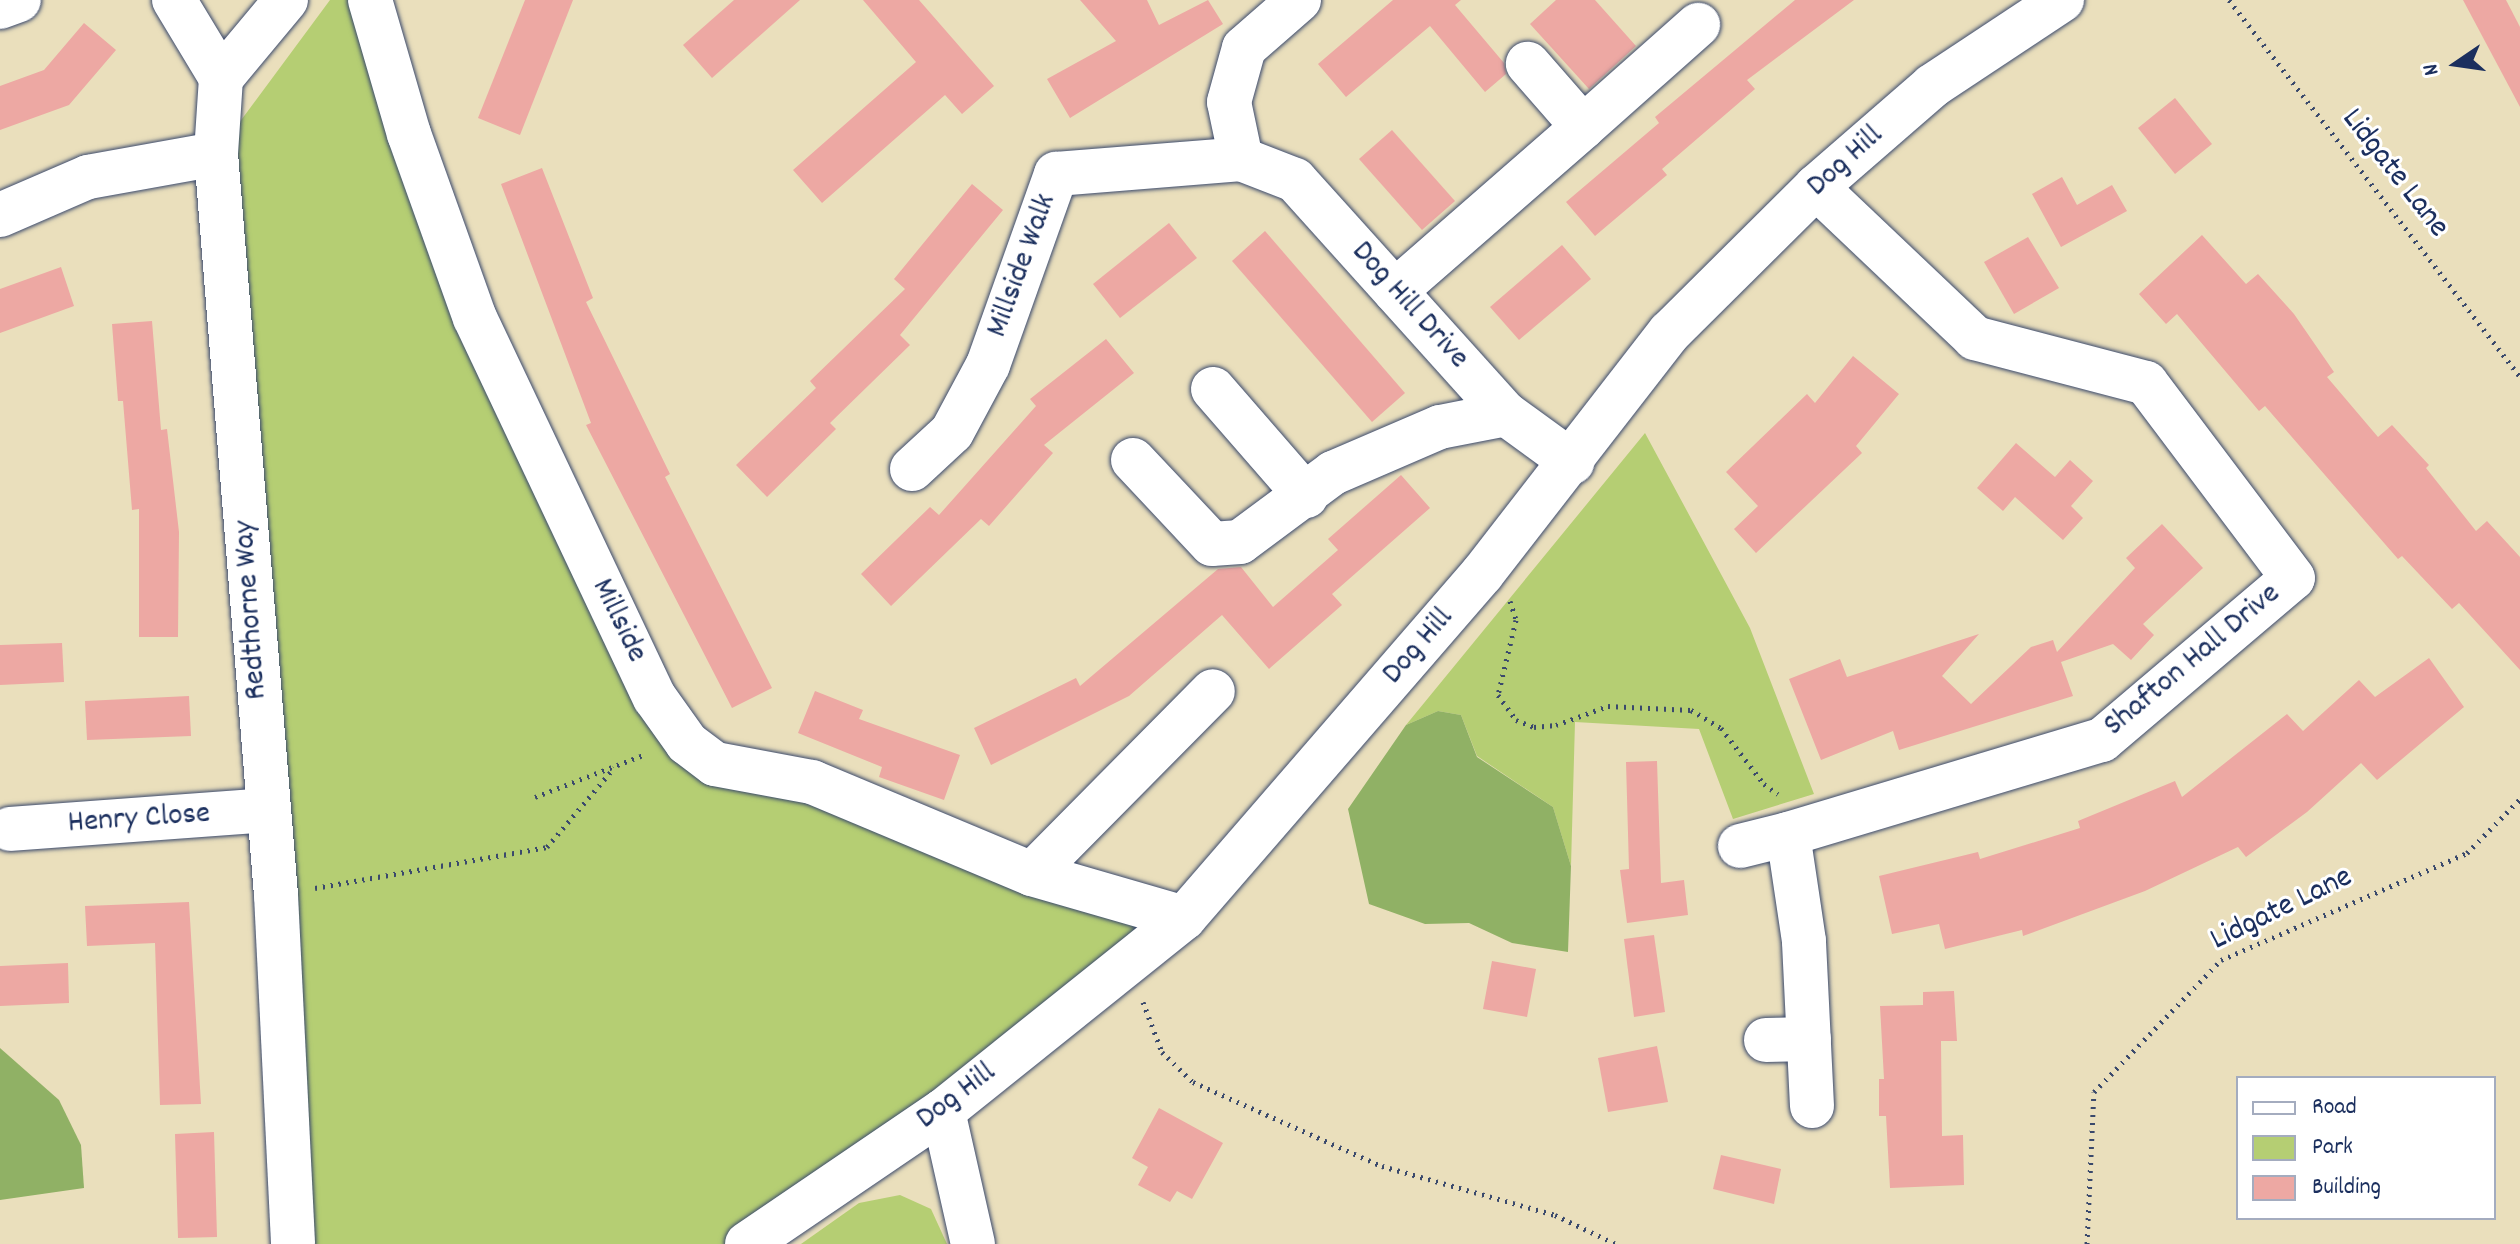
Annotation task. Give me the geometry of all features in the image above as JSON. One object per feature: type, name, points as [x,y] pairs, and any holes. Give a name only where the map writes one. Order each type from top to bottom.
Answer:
[{"type":"street","points":[[0,7],[19,0]]},
{"type":"street","points":[[174,0],[221,78],[286,0]]},
{"type":"street","name":"Millside","points":[[370,0],[409,134],[475,318],[655,698],[683,737],[715,764],[812,782],[1032,874],[1184,918]]},
{"type":"street","points":[[1241,159],[1229,102],[1244,48],[1299,0]]},
{"type":"street","name":"Dog Hill","points":[[747,1244],[943,1111],[1184,918],[1482,574],[1670,332],[1816,187],[1932,86],[2053,3]]},
{"type":"street","points":[[1395,291],[1698,25]]},
{"type":"street","points":[[1528,64],[1583,127]]},
{"type":"street","name":"Redthorne Way","points":[[221,78],[216,154],[276,895],[293,1244]]},
{"type":"street","points":[[0,215],[88,177],[216,154]]},
{"type":"street","name":"Dog Hill Drive","points":[[1241,159],[1295,180],[1506,414],[1572,462]]},
{"type":"street","name":"Millside Walk","points":[[912,469],[952,432],[988,365],[1056,174],[1241,159]]},
{"type":"street","name":"Shafton Hall Drive","points":[[1740,846],[2102,740],[2293,578],[2146,383],[1975,338],[1816,187]]},
{"type":"street","points":[[1213,389],[1306,496]]},
{"type":"street","points":[[1133,460],[1212,544],[1240,542],[1333,473],[1440,427],[1506,414]]},
{"type":"street","points":[[1032,874],[1213,691]]},
{"type":"street","name":"Henry Close","points":[[10,829],[267,810]]},
{"type":"street","points":[[1788,834],[1804,941],[1812,1106]]},
{"type":"street","points":[[1766,1040],[1809,1039]]},
{"type":"street","points":[[943,1111],[973,1244]]},
{"type":"path","name":"Lidgate Lane","points":[[2229,0],[2520,377]]},
{"type":"path","points":[[1482,574],[1515,608],[1514,637],[1498,695],[1516,720],[1534,727],[1556,725],[1608,706],[1691,710],[1721,728],[1775,792],[1838,819]]},
{"type":"path","points":[[535,797],[614,768],[683,737]]},
{"type":"path","points":[[276,895],[547,847],[614,768]]},
{"type":"path","name":"Lidgate Lane","points":[[2087,1244],[2094,1092],[2221,960],[2467,853],[2520,799]]},
{"type":"path","points":[[1127,963],[1162,1052],[1193,1082],[1382,1166],[1555,1215],[1616,1244]]},
{"type":"green space","points":[[330,0],[370,0],[409,134],[687,743],[1184,918],[747,1244],[293,1244],[216,154]]},
{"type":"green space","points":[[1645,433],[1750,628],[1814,794],[1733,819],[1699,729],[1575,722],[1571,866],[1553,807],[1477,756],[1461,715],[1438,711],[1406,725]]},
{"type":"green space","points":[[1438,711],[1461,715],[1477,757],[1553,807],[1571,866],[1568,952],[1512,943],[1469,923],[1425,924],[1369,904],[1348,809],[1406,725]]},
{"type":"green space","points":[[0,1048],[59,1100],[81,1145],[84,1188],[0,1200]]},
{"type":"green space","points":[[900,1195],[931,1209],[947,1244],[801,1244],[859,1203]]},
{"type":"building","points":[[525,0],[573,0],[520,135],[478,118]]},
{"type":"building","points":[[734,0],[800,0],[712,78],[683,45]]},
{"type":"building","points":[[863,0],[919,0],[994,86],[962,114],[945,95],[822,203],[793,170],[916,62]]},
{"type":"building","points":[[1080,0],[1147,0],[1159,25],[1208,0],[1223,24],[1070,118],[1047,79],[1116,41]]},
{"type":"building","points":[[1393,0],[1461,0],[1455,5],[1504,63],[1506,74],[1485,92],[1430,26],[1346,97],[1318,64]]},
{"type":"building","points":[[1556,0],[1595,0],[1636,46],[1589,89],[1530,24]]},
{"type":"building","points":[[1795,0],[1854,0],[1747,80],[1755,89],[1662,169],[1667,175],[1595,236],[1566,202],[1659,123],[1655,117]]},
{"type":"building","points":[[2463,0],[2506,0],[2520,27],[2520,107]]},
{"type":"building","points":[[84,23],[116,50],[69,105],[0,130],[0,86],[44,70]]},
{"type":"building","points":[[2175,98],[2212,144],[2175,174],[2138,128]]},
{"type":"building","points":[[1392,130],[1455,201],[1422,230],[1359,159]]},
{"type":"building","points":[[542,168],[593,298],[586,302],[670,474],[665,477],[772,688],[732,708],[586,425],[591,423],[501,184]]},
{"type":"building","points":[[2062,177],[2077,205],[2112,185],[2127,211],[2061,247],[2032,194]]},
{"type":"building","points":[[972,184],[1003,210],[900,335],[910,345],[830,423],[836,429],[767,497],[736,465],[816,388],[810,381],[905,289],[894,279]]},
{"type":"building","points":[[1169,223],[1197,258],[1120,318],[1093,284]]},
{"type":"building","points":[[1265,231],[1405,393],[1372,422],[1232,261]]},
{"type":"building","points":[[2202,235],[2246,284],[2258,274],[2294,314],[2334,372],[2327,377],[2378,437],[2392,425],[2429,465],[2426,468],[2476,531],[2487,521],[2520,557],[2520,670],[2459,603],[2452,609],[2402,556],[2398,559],[2265,406],[2259,411],[2177,314],[2166,324],[2139,294]]},
{"type":"building","points":[[2028,237],[2059,288],[2014,314],[1984,262]]},
{"type":"building","points":[[1562,245],[1591,279],[1519,340],[1490,307]]},
{"type":"building","points":[[61,267],[74,306],[0,333],[0,289]]},
{"type":"building","points":[[152,321],[161,430],[167,429],[179,532],[178,637],[139,637],[139,509],[132,510],[123,401],[118,401],[112,324]]},
{"type":"building","points":[[1106,339],[1134,373],[1044,445],[1053,453],[989,526],[981,519],[891,606],[861,574],[930,507],[939,515],[1036,406],[1030,399]]},
{"type":"building","points":[[1853,356],[1899,394],[1856,446],[1862,453],[1756,553],[1734,529],[1758,506],[1726,472],[1807,394],[1815,403]]},
{"type":"building","points":[[2016,443],[2055,477],[2070,460],[2093,481],[2071,506],[2083,518],[2063,540],[2015,497],[2003,511],[1977,488]]},
{"type":"building","points":[[1401,475],[1430,508],[1332,594],[1342,605],[1269,669],[1222,615],[1129,696],[991,765],[974,728],[1076,678],[1080,686],[1218,569],[1241,567],[1273,607],[1338,550],[1328,539]]},
{"type":"building","points":[[2162,524],[2203,568],[2143,624],[2154,635],[2131,660],[2113,644],[2061,662],[2073,696],[1899,750],[1893,731],[1821,760],[1789,679],[1840,659],[1847,677],[1979,634],[1942,676],[1971,704],[2031,647],[2053,640],[2057,652],[2135,568],[2126,558]]},
{"type":"building","points":[[62,643],[64,682],[0,685],[0,645]]},
{"type":"building","points":[[2429,658],[2464,707],[2377,780],[2361,763],[2307,812],[2246,857],[2238,847],[2145,891],[2023,936],[2022,930],[1945,949],[1939,924],[1892,934],[1879,876],[1978,852],[1980,859],[2080,828],[2078,821],[2175,781],[2182,797],[2287,714],[2303,731],[2359,680],[2375,697]]},
{"type":"building","points":[[815,691],[863,710],[859,719],[960,755],[944,800],[879,777],[882,767],[798,733]]},
{"type":"building","points":[[189,696],[191,736],[87,740],[85,701]]},
{"type":"building","points":[[1657,761],[1661,883],[1684,880],[1688,915],[1627,923],[1620,870],[1629,869],[1626,762]]},
{"type":"building","points":[[189,902],[201,1104],[160,1105],[155,943],[87,946],[85,906]]},
{"type":"building","points":[[1654,935],[1665,1012],[1634,1017],[1624,939]]},
{"type":"building","points":[[1492,961],[1536,969],[1527,1017],[1483,1009]]},
{"type":"building","points":[[68,963],[69,1003],[0,1006],[0,966]]},
{"type":"building","points":[[1954,991],[1957,1041],[1941,1041],[1942,1136],[1963,1135],[1964,1185],[1890,1188],[1886,1116],[1879,1116],[1879,1079],[1884,1079],[1880,1006],[1923,1005],[1923,992]]},
{"type":"building","points":[[1657,1046],[1668,1102],[1608,1112],[1598,1058]]},
{"type":"building","points":[[1159,1108],[1223,1143],[1192,1199],[1177,1191],[1170,1202],[1138,1185],[1148,1167],[1132,1158]]},
{"type":"building","points":[[214,1132],[217,1237],[178,1238],[175,1134]]},
{"type":"building","points":[[1721,1155],[1781,1169],[1774,1204],[1713,1189]]}]
